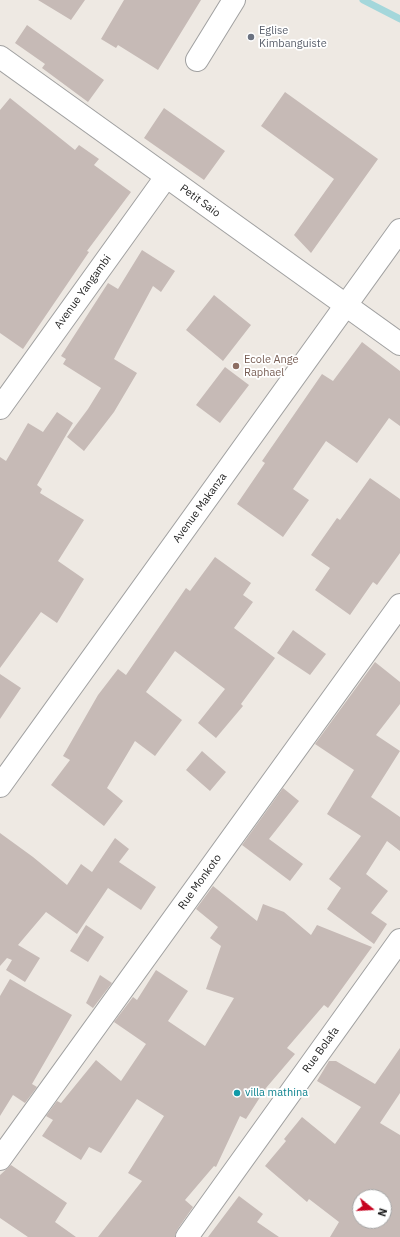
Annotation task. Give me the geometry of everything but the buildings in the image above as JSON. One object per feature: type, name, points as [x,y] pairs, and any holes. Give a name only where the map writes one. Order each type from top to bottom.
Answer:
[{"type":"street","points":[[197,60],[234,0]]},
{"type":"street","name":"Petit Saio","points":[[2,62],[400,344]]},
{"type":"street","name":"Avenue Yangambi","points":[[0,408],[166,177]]},
{"type":"street","name":"Avenue Makanza","points":[[0,786],[400,230]]},
{"type":"street","name":"Rue Monkoto","points":[[0,1159],[400,605]]},
{"type":"street","name":"Rue Bolafa","points":[[187,1237],[400,940]]},
{"type":"waterway","points":[[363,0],[400,19]]},
{"type":"place","name":"Eglise Kimbanguiste","points":[[251,37]]},
{"type":"place","name":"Ecole Ange Raphael","points":[[236,366]]},
{"type":"place","name":"villa mathina","points":[[237,1093]]}]
